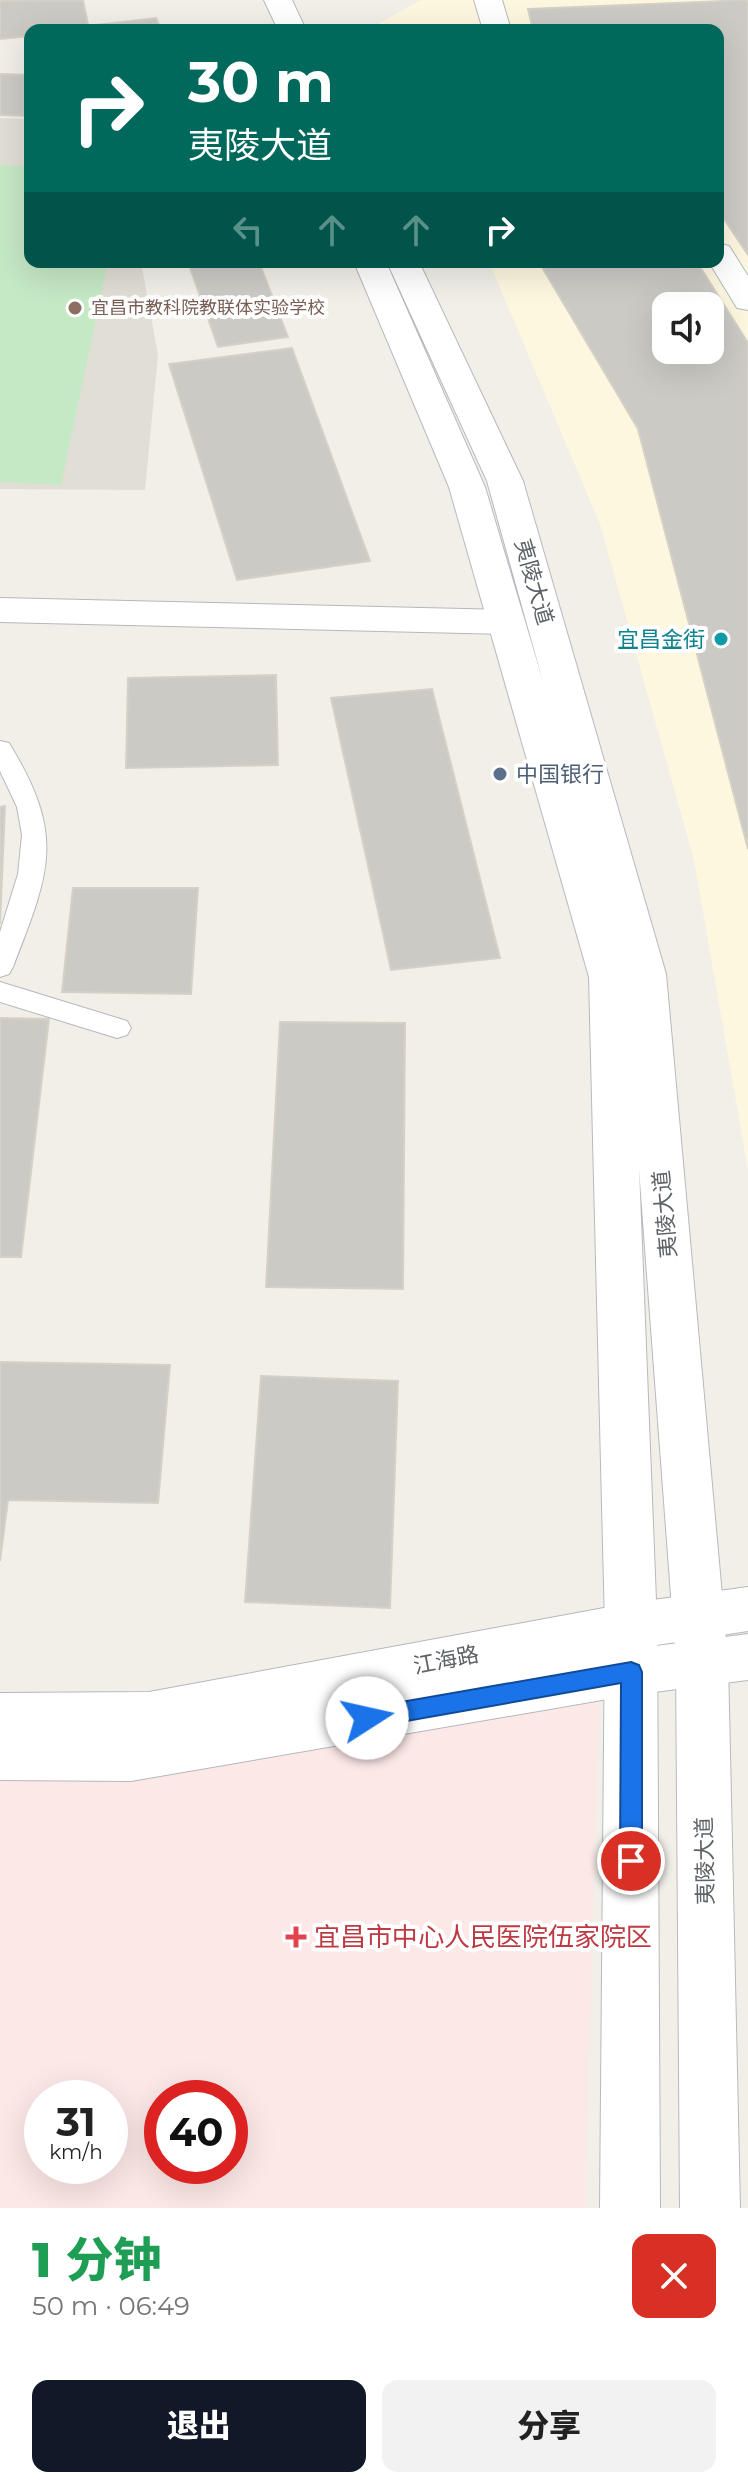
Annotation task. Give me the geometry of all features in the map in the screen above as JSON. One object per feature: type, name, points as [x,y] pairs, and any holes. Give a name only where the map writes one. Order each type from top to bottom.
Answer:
[{"type":"main road","points":[[250,0],[261,24]]},
{"type":"main road","points":[[278,0],[289,24]]},
{"type":"main road","name":"夷陵大道","points":[[373,268],[467,487],[610,977],[631,1649],[630,2208]]},
{"type":"main road","name":"夷陵大道","points":[[406,268],[505,481],[645,974],[724,1635],[710,2208]]},
{"type":"main road","points":[[0,610],[506,622]]},
{"type":"main road","name":"江海路","points":[[0,1717],[149,1716],[724,1635]]},
{"type":"main road","name":"江海路","points":[[0,1756],[131,1757],[631,1649]]},
{"type":"street","points":[[488,0],[495,24]]},
{"type":"street","points":[[724,262],[748,301]]},
{"type":"lane","points":[[0,749],[21,787],[32,817],[35,849],[23,907],[0,967]]},
{"type":"lane","points":[[0,992],[117,1028]]},
{"type":"shaded area","points":[[421,0],[748,0],[748,1170],[694,860],[600,524],[492,268],[724,268],[724,24],[378,24]]},
{"type":"shaded area","name":"宜昌市教科院教联体实验学校","points":[[0,118],[24,119],[24,268],[142,268],[158,355],[145,490],[0,489]]},
{"type":"shaded area","name":"宜昌市中心人民医院伍家院区","points":[[599,1695],[585,2208],[0,2208],[0,1776]]},
{"type":"green space","points":[[0,165],[24,166],[24,268],[107,268],[61,485],[0,482]]},
{"type":"building","points":[[83,0],[88,24],[24,24],[24,37],[0,39],[0,1]]},
{"type":"building","points":[[748,0],[748,255],[724,219],[724,24],[532,24],[528,9]]},
{"type":"building","points":[[156,18],[158,24],[104,24]]},
{"type":"building","points":[[0,74],[24,75],[24,116],[0,115]]},
{"type":"building","points":[[190,268],[261,268],[288,337],[218,347]]},
{"type":"building","name":"宜昌金街","points":[[543,268],[701,268],[716,292],[652,292],[652,364],[724,364],[724,305],[748,343],[748,849],[638,429]]},
{"type":"building","points":[[292,348],[370,561],[237,580],[169,364]]},
{"type":"building","points":[[276,675],[278,765],[126,768],[128,678]]},
{"type":"building","points":[[432,689],[500,958],[391,970],[331,698]]},
{"type":"building","points":[[5,806],[0,924],[0,807]]},
{"type":"building","points":[[73,888],[198,888],[191,994],[62,992]]},
{"type":"building","points":[[0,1018],[49,1019],[21,1257],[0,1257]]},
{"type":"building","points":[[280,1022],[405,1023],[403,1289],[266,1287]]},
{"type":"building","points":[[0,1362],[170,1365],[158,1503],[8,1500],[0,1561]]},
{"type":"building","points":[[261,1376],[398,1381],[390,1608],[245,1602]]},
{"type":"place","name":"宜昌市教科院教联体实验学校","points":[[75,308]]},
{"type":"place","name":"宜昌金街","points":[[721,639]]},
{"type":"place","name":"中国银行","points":[[500,774]]},
{"type":"place","name":"宜昌市中心人民医院伍家院区","points":[[296,1937]]},
{"type":"route","points":[[367,1718],[631,1672],[631,1861]]}]
